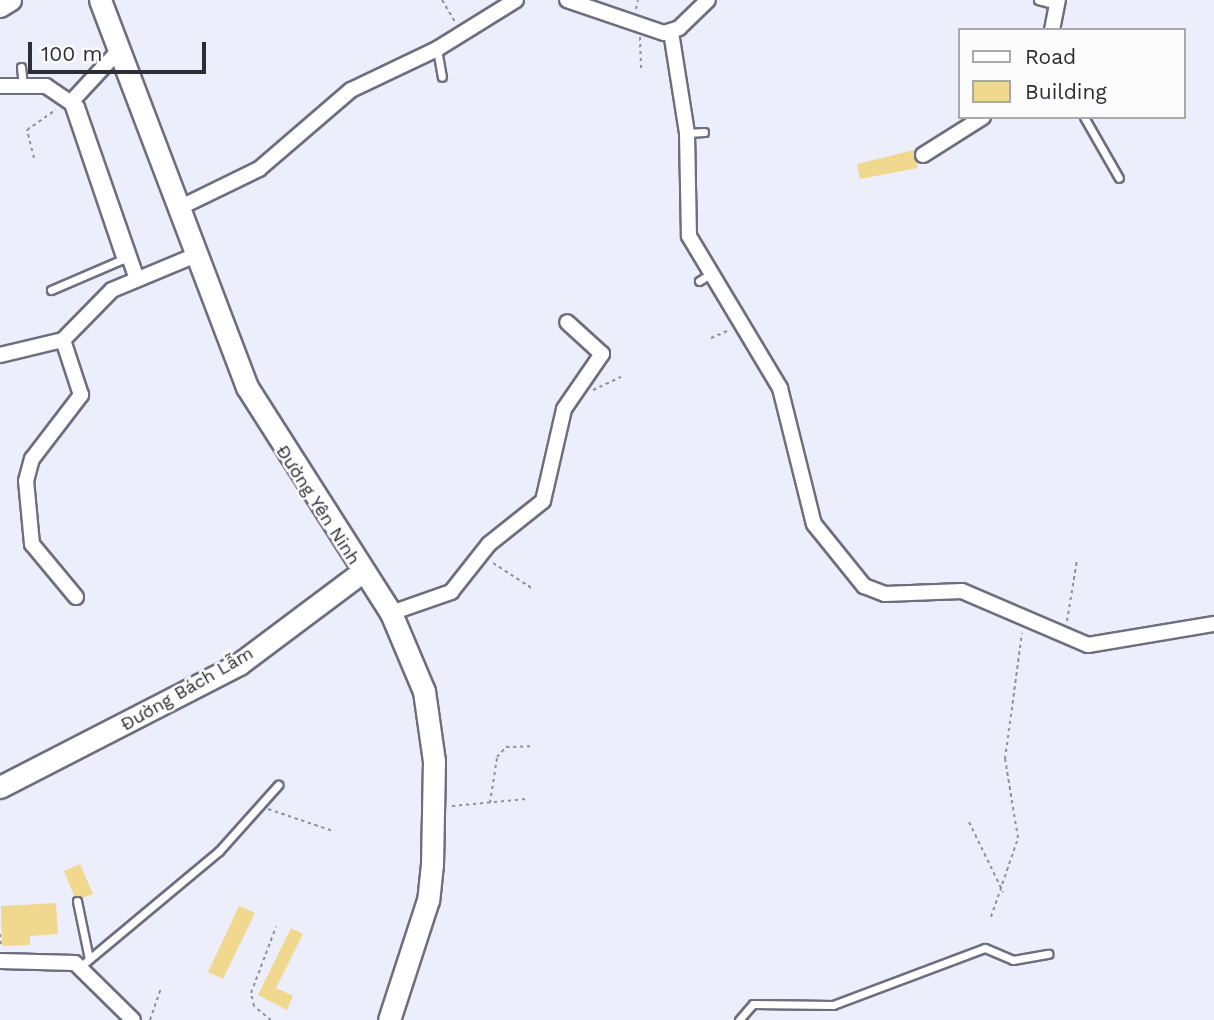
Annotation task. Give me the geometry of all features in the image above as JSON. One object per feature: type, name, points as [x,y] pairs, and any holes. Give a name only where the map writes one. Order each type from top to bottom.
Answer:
[{"type":"main road","name":"Đường Yên Ninh","points":[[100,0],[181,207],[196,255],[269,430],[391,613],[424,691],[434,807],[428,900],[389,1020]]},
{"type":"main road","name":"Đường Bách Lẫm","points":[[0,787],[239,664],[362,572]]},
{"type":"street","points":[[0,7],[11,0]]},
{"type":"street","points":[[181,207],[259,169],[351,90],[437,49],[516,0]]},
{"type":"street","points":[[567,0],[639,26],[671,32]]},
{"type":"street","points":[[671,32],[708,0]]},
{"type":"street","points":[[1052,28],[1058,3]]},
{"type":"street","points":[[671,32],[687,133],[686,227],[705,278],[744,324],[787,407],[814,524],[864,586],[885,594],[962,592],[1062,638],[1101,645],[1214,624]]},
{"type":"street","points":[[68,103],[121,48]]},
{"type":"street","points":[[0,86],[54,89],[68,103],[137,279]]},
{"type":"street","points":[[923,155],[980,119]]},
{"type":"street","points":[[0,355],[63,340],[104,296],[196,255]]},
{"type":"street","points":[[391,613],[451,592],[479,555],[542,501],[564,410],[602,354],[567,322]]},
{"type":"street","points":[[63,340],[81,395],[32,458],[26,481],[32,544],[76,597]]},
{"type":"street","points":[[0,961],[61,959],[85,962],[133,1020]]},
{"type":"lane","points":[[1038,0],[1058,3]]},
{"type":"lane","points":[[437,49],[442,77]]},
{"type":"lane","points":[[21,66],[23,86]]},
{"type":"lane","points":[[51,290],[121,260],[68,103]]},
{"type":"lane","points":[[1085,119],[1119,178]]},
{"type":"lane","points":[[687,133],[704,132]]},
{"type":"lane","points":[[85,962],[219,850],[278,785]]},
{"type":"lane","points":[[76,901],[85,962]]},
{"type":"lane","points":[[739,1020],[753,1004],[833,1004],[985,948],[1013,960],[1048,954]]},
{"type":"path","points":[[442,0],[462,33]]},
{"type":"path","points":[[639,26],[641,68]]},
{"type":"path","points":[[34,158],[27,130],[68,103]]},
{"type":"path","points":[[711,338],[744,324]]},
{"type":"path","points":[[479,555],[533,589]]},
{"type":"path","points":[[1062,638],[1077,559]]},
{"type":"path","points":[[991,917],[1004,893],[1018,838],[1005,759],[1025,621]]},
{"type":"path","points":[[490,803],[496,757],[506,747],[530,746]]},
{"type":"path","points":[[434,807],[527,799]]},
{"type":"path","points":[[260,805],[333,831]]},
{"type":"path","points":[[969,822],[1004,893]]},
{"type":"path","points":[[271,1020],[254,1006],[251,993],[276,927]]},
{"type":"path","points":[[149,1020],[161,988]]},
{"type":"building","points":[[914,150],[918,168],[860,179],[857,164]]},
{"type":"building","points":[[80,864],[93,894],[82,898],[74,896],[64,871]]},
{"type":"building","points":[[56,903],[58,934],[30,936],[30,945],[2,946],[1,906]]},
{"type":"building","points":[[239,906],[255,913],[223,979],[208,972]]},
{"type":"building","points":[[291,928],[303,934],[276,988],[293,996],[287,1010],[258,995]]}]
